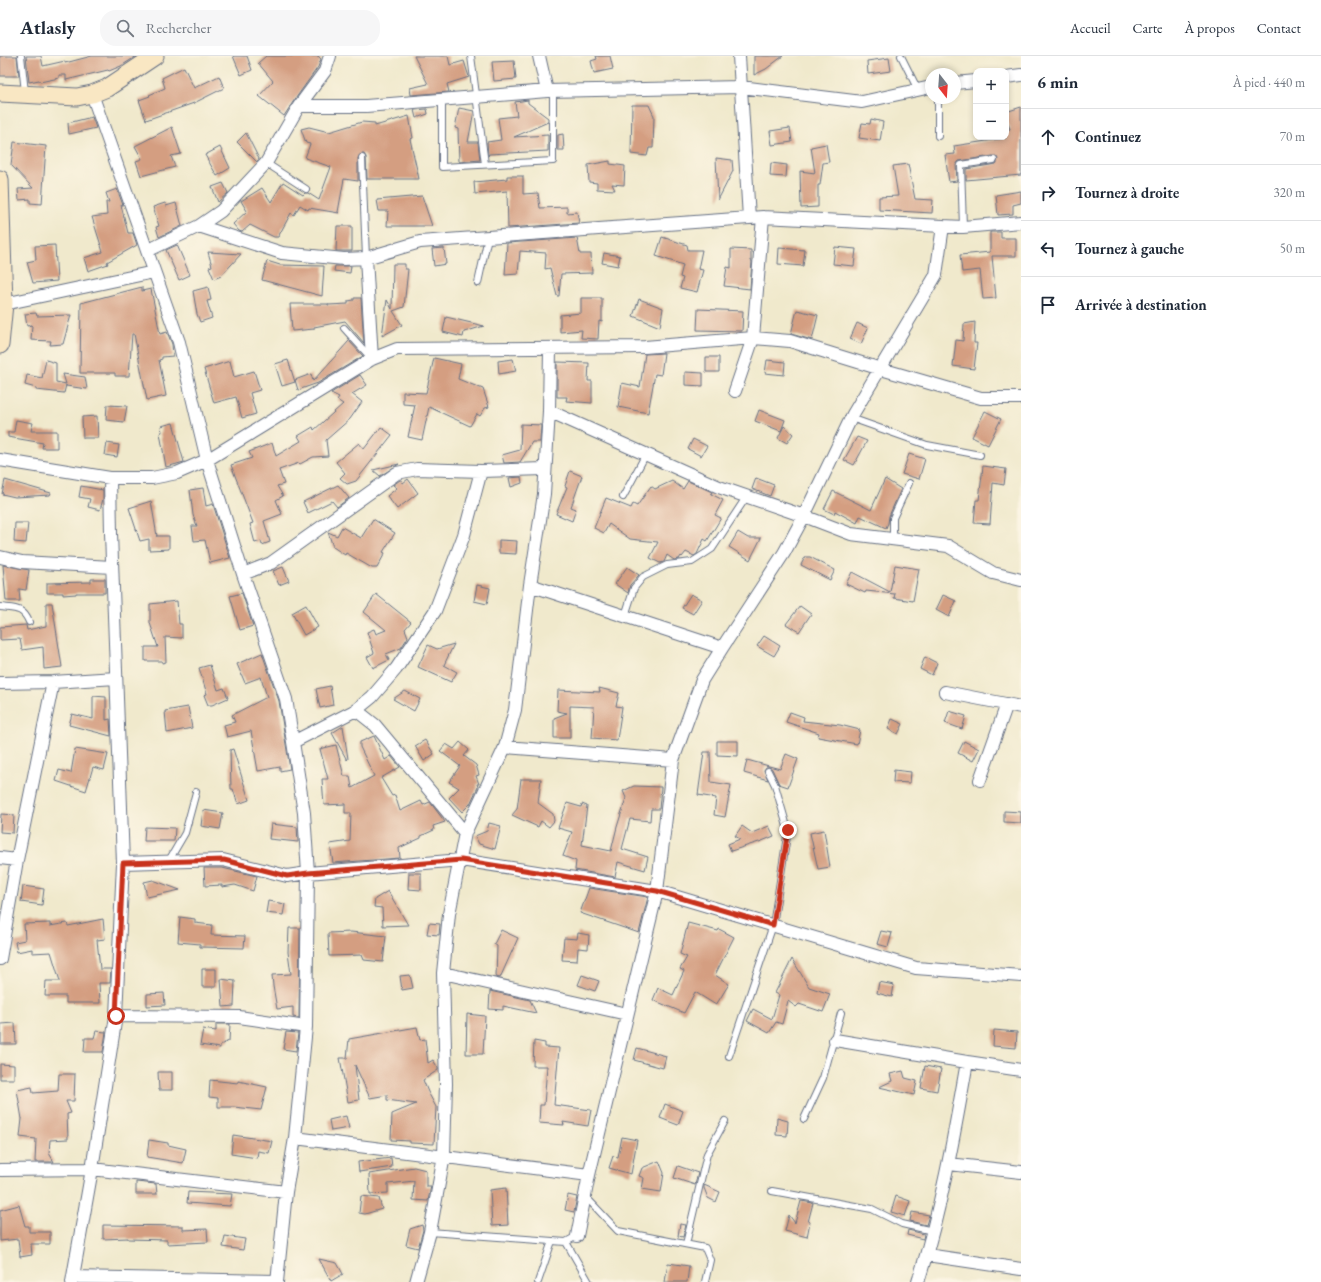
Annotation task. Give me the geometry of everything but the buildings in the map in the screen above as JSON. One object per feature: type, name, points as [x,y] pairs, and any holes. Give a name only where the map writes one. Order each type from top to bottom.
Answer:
[{"type":"street","points":[[0,93],[77,97],[92,94],[107,88],[155,56]]},
{"type":"street","points":[[147,251],[199,226],[221,211],[266,163],[300,106],[325,71],[330,56]]},
{"type":"street","points":[[539,56],[550,91]]},
{"type":"street","points":[[740,56],[749,218]]},
{"type":"street","points":[[1009,77],[1021,75]]},
{"type":"street","points":[[961,83],[973,81]]},
{"type":"street","points":[[300,106],[366,106],[550,91],[741,87],[862,102],[925,88]]},
{"type":"street","points":[[92,94],[179,342],[207,460],[243,574],[286,699],[293,742],[304,813],[308,873],[306,1027],[296,1138],[286,1192],[277,1281],[72,1280],[92,1169],[116,1016],[123,863],[110,478]]},
{"type":"street","points":[[0,179],[4,304],[0,337]]},
{"type":"street","points":[[736,391],[753,338],[763,217]]},
{"type":"street","points":[[199,226],[282,253],[344,259],[366,258],[420,242],[763,217],[963,227],[1021,222]]},
{"type":"street","points":[[577,1236],[589,1175],[657,891],[674,760],[702,680],[784,552],[804,516],[850,418],[881,369],[936,275],[943,226]]},
{"type":"street","points":[[366,258],[372,359]]},
{"type":"street","points":[[4,304],[154,272]]},
{"type":"street","points":[[0,460],[110,478],[152,478],[177,473],[207,460],[372,359],[397,350],[645,347],[753,338],[790,341],[981,398],[1021,398]]},
{"type":"street","points":[[416,1282],[430,1232],[444,1156],[446,1084],[444,974],[449,914],[461,860],[465,833],[505,747],[515,710],[530,585],[544,494],[549,411],[550,348]]},
{"type":"street","points":[[549,411],[719,487],[851,534],[948,546],[993,573],[1021,580]]},
{"type":"street","points":[[243,574],[271,562],[397,473],[417,469],[481,471],[545,469]]},
{"type":"street","points":[[293,742],[356,710],[372,697],[396,669],[435,612],[464,535],[481,471]]},
{"type":"street","points":[[0,557],[22,562],[112,567]]},
{"type":"street","points":[[530,585],[722,648]]},
{"type":"street","points":[[0,683],[53,682],[116,678]]},
{"type":"street","points":[[0,959],[17,860],[53,682]]},
{"type":"street","points":[[945,692],[1021,707]]},
{"type":"street","points":[[980,780],[1007,704]]},
{"type":"street","points":[[356,710],[375,725],[465,833]]},
{"type":"street","points":[[505,747],[674,760]]},
{"type":"street","points":[[0,858],[17,860]]},
{"type":"street","points":[[123,863],[224,860],[287,876],[461,860],[657,891],[916,968],[1021,976]]},
{"type":"street","points":[[444,974],[627,1014]]},
{"type":"street","points":[[116,1016],[239,1017],[306,1027]]},
{"type":"street","points":[[835,1040],[1021,1070]]},
{"type":"street","points":[[918,1282],[927,1255],[949,1164],[967,1062]]},
{"type":"street","points":[[296,1138],[589,1175]]},
{"type":"street","points":[[949,1164],[1021,1172]]},
{"type":"street","points":[[0,1170],[92,1169],[286,1192]]},
{"type":"street","points":[[927,1255],[1021,1269]]},
{"type":"lane","points":[[21,56],[25,94]]},
{"type":"lane","points":[[471,56],[485,164]]},
{"type":"lane","points":[[901,56],[918,90]]},
{"type":"lane","points":[[442,100],[442,167],[553,161],[550,91]]},
{"type":"lane","points":[[938,104],[938,136]]},
{"type":"lane","points":[[362,158],[366,258]]},
{"type":"lane","points":[[963,227],[961,165],[994,160]]},
{"type":"lane","points":[[266,163],[306,189]]},
{"type":"lane","points":[[478,283],[488,238]]},
{"type":"lane","points":[[344,328],[372,359]]},
{"type":"lane","points":[[850,418],[927,445],[980,455]]},
{"type":"lane","points":[[624,497],[646,454]]},
{"type":"lane","points":[[893,540],[893,518],[910,483]]},
{"type":"lane","points":[[625,616],[634,588],[643,577],[667,565],[692,562],[712,549],[747,496]]},
{"type":"lane","points":[[0,607],[25,612],[29,622]]},
{"type":"lane","points":[[729,1056],[773,925],[788,830],[775,785],[768,771]]},
{"type":"lane","points":[[168,862],[185,833],[196,792]]},
{"type":"lane","points":[[804,1119],[823,1078],[835,1040],[841,1013]]},
{"type":"lane","points":[[686,1244],[707,1154],[725,1121]]},
{"type":"lane","points":[[772,1191],[872,1209],[902,1224],[933,1231]]},
{"type":"lane","points":[[585,1196],[618,1231],[705,1248],[710,1260],[705,1282]]},
{"type":"lane","points":[[430,1232],[566,1242],[577,1236]]},
{"type":"lane","points":[[538,1282],[552,1241]]},
{"type":"lane","points":[[566,1242],[589,1282]]},
{"type":"route","points":[[116,1016],[123,863],[224,860],[287,876],[461,860],[657,891],[773,925],[788,830]]}]
